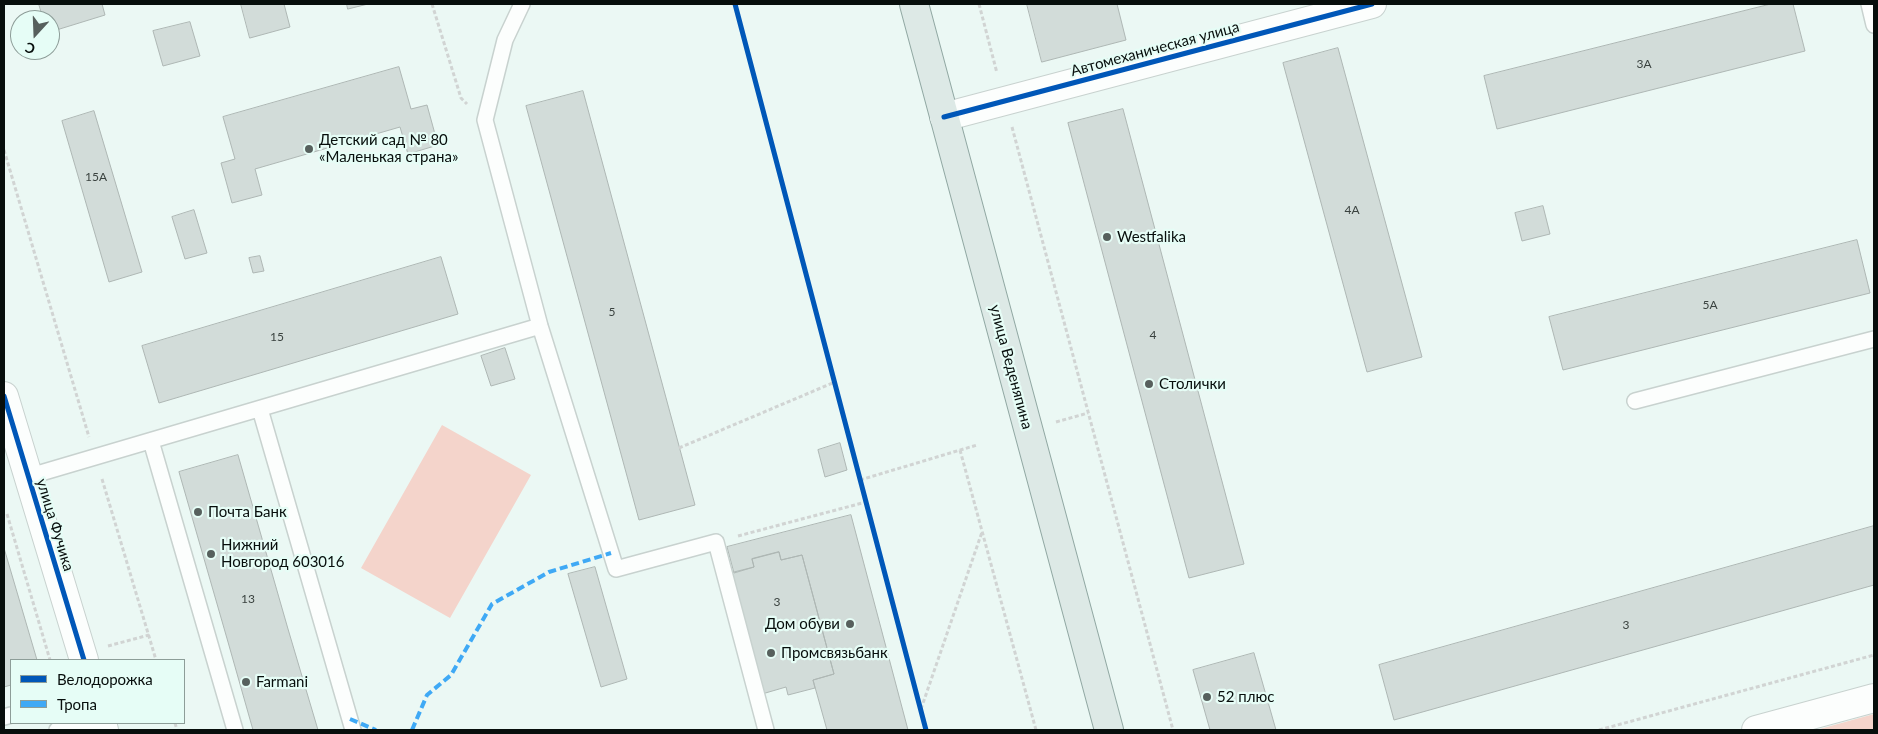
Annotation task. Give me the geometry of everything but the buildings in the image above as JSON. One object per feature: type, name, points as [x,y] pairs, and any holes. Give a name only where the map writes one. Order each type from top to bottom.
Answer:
[{"type":"main road","name":"улица Веденяпина","points":[[914,4],[1109,730]]},
{"type":"street","name":"Автомеханическая улица","points":[[944,118],[1372,4]]},
{"type":"street","name":"улица Фучика","points":[[4,396],[84,659]]},
{"type":"street","points":[[1756,730],[1874,698]]},
{"type":"lane","points":[[522,4],[505,40],[485,120],[540,326],[616,569],[716,542],[766,730]]},
{"type":"lane","points":[[1869,4],[1874,25]]},
{"type":"lane","points":[[27,477],[540,326]]},
{"type":"lane","points":[[1634,401],[1874,339]]},
{"type":"lane","points":[[260,409],[353,730]]},
{"type":"lane","points":[[151,441],[235,730]]},
{"type":"lane","points":[[57,730],[80,724]]},
{"type":"path","points":[[432,4],[461,98],[485,120]]},
{"type":"path","points":[[979,4],[1173,730]]},
{"type":"path","points":[[4,150],[156,659]]},
{"type":"path","points":[[832,372],[837,391]]},
{"type":"path","points":[[679,448],[835,382]]},
{"type":"path","points":[[1048,424],[1088,413]]},
{"type":"path","points":[[860,480],[977,446]]},
{"type":"path","points":[[960,450],[1036,730]]},
{"type":"path","points":[[858,471],[862,487]]},
{"type":"path","points":[[864,495],[869,512]]},
{"type":"path","points":[[716,542],[866,502]]},
{"type":"path","points":[[6,512],[50,659]]},
{"type":"path","points":[[921,709],[982,532]]},
{"type":"path","points":[[1599,730],[1874,655]]},
{"type":"path","points":[[918,700],[923,716]]},
{"type":"shaded area","points":[[442,425],[531,475],[450,618],[361,568]]},
{"type":"shaded area","points":[[1874,714],[1874,730],[1816,730]]},
{"type":"marked path","points":[[412,730],[427,695],[451,675],[492,604],[549,572],[611,553]]},
{"type":"marked path","points":[[350,719],[376,730]]},
{"type":"cycle path","points":[[735,4],[926,730]]},
{"type":"cycle path","points":[[944,117],[1372,4]]},
{"type":"cycle path","points":[[4,396],[84,659]]},
{"type":"place","name":"Детский сад № 80 «Маленькая страна»","points":[[309,149]]},
{"type":"place","name":"Westfalika","points":[[1107,237]]},
{"type":"place","name":"Столички","points":[[1149,384]]},
{"type":"place","name":"Почта Банк","points":[[198,512]]},
{"type":"place","name":"Нижний Новгород 603016","points":[[211,554]]},
{"type":"place","name":"Дом обуви","points":[[850,624]]},
{"type":"place","name":"Промсвязьбанк","points":[[771,653]]},
{"type":"place","name":"Farmani","points":[[246,682]]},
{"type":"place","name":"52 плюс","points":[[1207,697]]}]
